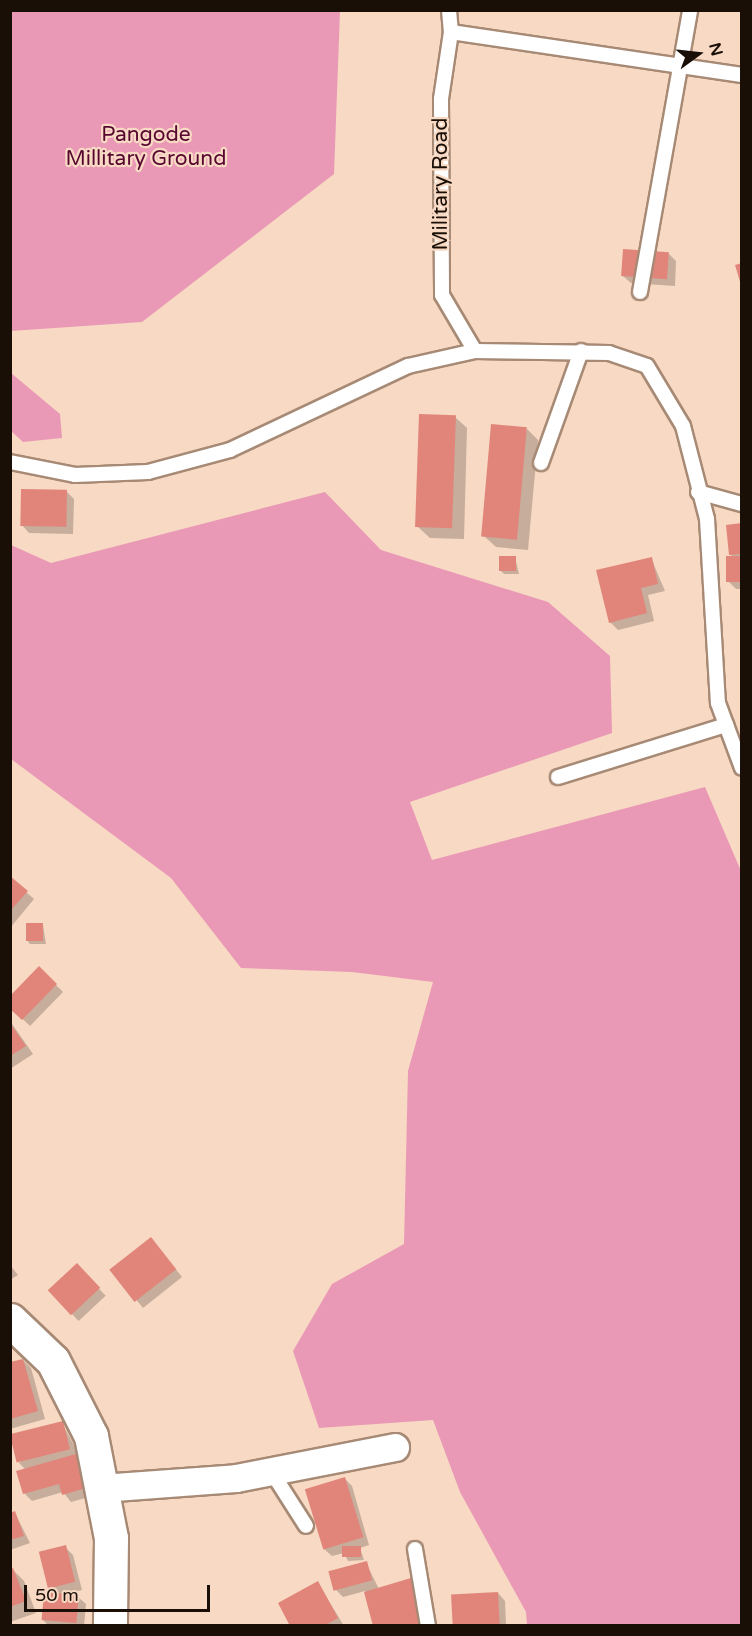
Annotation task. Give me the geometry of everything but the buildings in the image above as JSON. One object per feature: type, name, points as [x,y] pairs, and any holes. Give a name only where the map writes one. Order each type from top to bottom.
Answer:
[{"type":"street","points":[[12,1324],[52,1361],[91,1437],[111,1538],[110,1626]]},
{"type":"street","points":[[101,1488],[271,1472],[395,1447]]},
{"type":"lane","name":"Military Road","points":[[448,10],[451,32],[441,99],[442,296],[475,351]]},
{"type":"lane","points":[[640,292],[684,66],[690,10]]},
{"type":"lane","points":[[451,32],[741,75]]},
{"type":"lane","points":[[10,462],[75,475],[148,472],[230,450],[408,366],[475,351],[581,351],[647,366],[683,426],[713,557],[715,682],[741,768]]},
{"type":"lane","points":[[541,463],[581,351]]},
{"type":"lane","points":[[698,492],[741,504]]},
{"type":"lane","points":[[558,777],[726,724]]},
{"type":"lane","points":[[271,1472],[306,1526]]},
{"type":"lane","points":[[415,1549],[428,1626]]},
{"type":"green space","name":"Pangode Millitary Ground","points":[[11,10],[340,11],[334,174],[142,322],[11,331]]},
{"type":"green space","points":[[11,373],[60,414],[62,438],[23,442],[11,431]]},
{"type":"green space","points":[[325,492],[381,550],[548,602],[610,656],[612,733],[410,802],[432,860],[705,787],[741,871],[741,1625],[527,1625],[526,1612],[460,1492],[433,1420],[319,1428],[293,1351],[332,1284],[404,1244],[408,1071],[433,982],[352,972],[241,968],[171,878],[11,759],[11,545],[51,563]]}]
